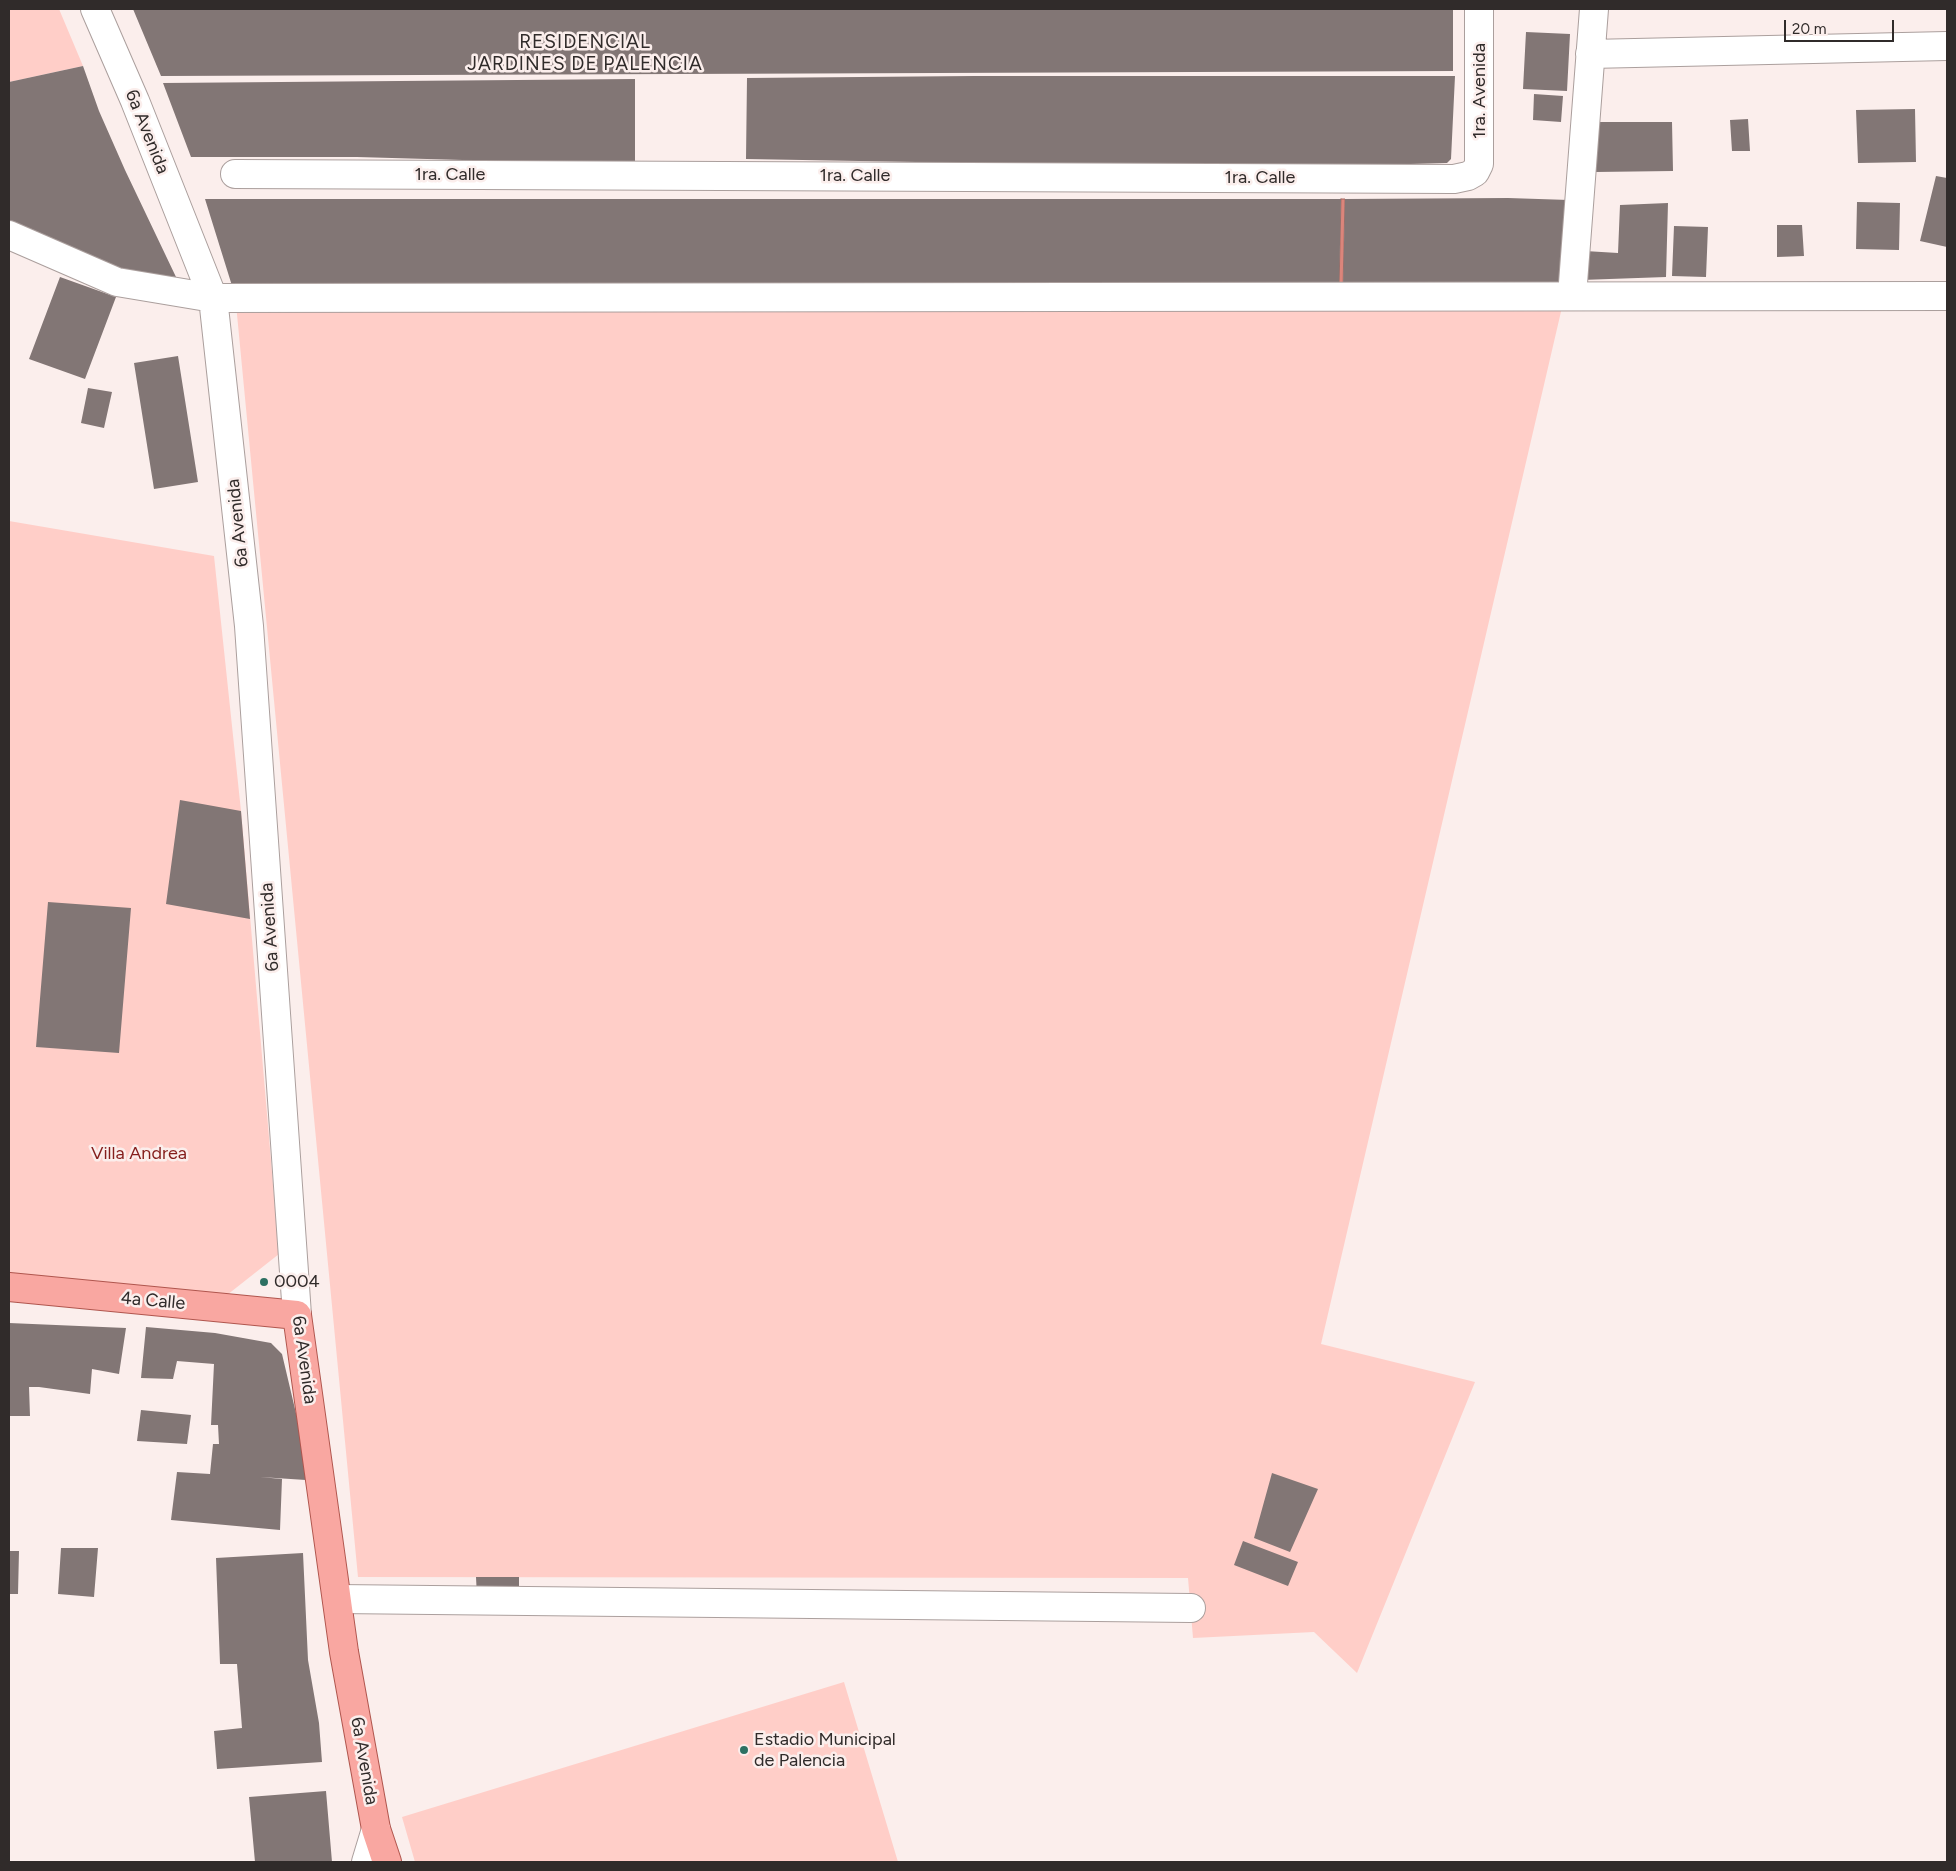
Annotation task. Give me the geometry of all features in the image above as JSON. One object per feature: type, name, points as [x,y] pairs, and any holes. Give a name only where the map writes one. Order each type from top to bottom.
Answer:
[{"type":"main road","name":"4a Calle","points":[[9,1288],[297,1315]]},
{"type":"main road","name":"6a Avenida","points":[[297,1315],[344,1652],[376,1829],[387,1862]]},
{"type":"street","name":"6a Avenida","points":[[95,9],[138,110],[213,298],[249,626],[297,1315]]},
{"type":"street","points":[[108,9],[110,44]]},
{"type":"street","name":"1ra. Avenida","points":[[1475,172],[1479,164],[1480,154],[1479,9]]},
{"type":"street","points":[[1572,296],[1594,9]]},
{"type":"street","points":[[1590,54],[1947,46]]},
{"type":"street","name":"1ra. Calle","points":[[235,174],[1454,178],[1468,176],[1475,172]]},
{"type":"street","points":[[9,235],[118,282],[213,298],[1947,296]]},
{"type":"street","points":[[337,1599],[1191,1608]]},
{"type":"street","points":[[366,1862],[376,1829]]},
{"type":"green space","points":[[9,9],[59,9],[83,66],[9,82]]},
{"type":"green space","points":[[1563,303],[1321,1344],[1475,1382],[1357,1673],[1314,1632],[1193,1638],[1188,1578],[358,1577],[236,304]]},
{"type":"green space","name":"Villa Andrea","points":[[9,521],[214,556],[241,811],[279,1254],[227,1295],[9,1273]]},
{"type":"green space","name":"Estadio Municipal de Palencia","points":[[844,1682],[898,1862],[415,1862],[402,1817]]},
{"type":"shaded area","points":[[1341,199],[1345,199],[1343,288],[1339,288]]},
{"type":"building","points":[[133,9],[1453,9],[1453,71],[161,76]]},
{"type":"building","points":[[1526,32],[1570,34],[1567,91],[1523,89]]},
{"type":"building","points":[[83,66],[99,111],[125,170],[176,277],[130,272],[9,221],[9,82]]},
{"type":"building","points":[[1455,76],[1451,159],[1447,163],[1242,165],[746,159],[747,78]]},
{"type":"building","points":[[635,79],[635,161],[191,157],[163,83]]},
{"type":"building","points":[[1534,94],[1563,96],[1561,122],[1533,120]]},
{"type":"building","points":[[1915,109],[1916,162],[1858,163],[1856,110]]},
{"type":"building","points":[[1748,119],[1750,151],[1732,151],[1730,120]]},
{"type":"building","points":[[1595,122],[1672,122],[1673,171],[1595,172]]},
{"type":"building","points":[[1936,176],[1947,178],[1947,247],[1920,241]]},
{"type":"building","points":[[1508,198],[1569,200],[1562,290],[1343,288],[1345,199]]},
{"type":"building","points":[[205,199],[1341,199],[1339,288],[233,289]]},
{"type":"building","points":[[1857,202],[1900,203],[1899,250],[1856,249]]},
{"type":"building","points":[[1668,203],[1666,277],[1581,280],[1585,251],[1618,253],[1620,205]]},
{"type":"building","points":[[1777,225],[1802,225],[1804,256],[1777,257]]},
{"type":"building","points":[[1674,226],[1708,227],[1706,277],[1672,276]]},
{"type":"building","points":[[60,277],[116,297],[85,379],[29,359]]},
{"type":"building","points":[[178,356],[198,482],[154,489],[134,363]]},
{"type":"building","points":[[88,388],[112,392],[104,428],[81,423]]},
{"type":"building","points":[[180,800],[241,811],[250,919],[166,904]]},
{"type":"building","points":[[48,902],[131,908],[119,1053],[36,1047]]},
{"type":"building","points":[[9,1323],[126,1328],[119,1374],[92,1369],[90,1394],[29,1387],[30,1416],[9,1416]]},
{"type":"building","points":[[146,1327],[215,1333],[271,1343],[282,1354],[299,1426],[306,1480],[260,1477],[282,1479],[280,1530],[171,1520],[177,1472],[210,1474],[213,1444],[219,1444],[218,1425],[211,1425],[214,1364],[177,1361],[173,1379],[141,1378]]},
{"type":"building","points":[[141,1410],[191,1415],[187,1444],[137,1441]]},
{"type":"building","points":[[1272,1473],[1318,1489],[1290,1552],[1254,1538]]},
{"type":"building","points":[[1243,1541],[1298,1562],[1288,1586],[1234,1565]]},
{"type":"building","points":[[61,1548],[98,1548],[94,1597],[58,1594]]},
{"type":"building","points":[[9,1551],[19,1551],[18,1594],[9,1594]]},
{"type":"building","points":[[303,1553],[308,1660],[319,1723],[322,1762],[217,1769],[214,1731],[242,1728],[237,1664],[220,1664],[216,1558]]},
{"type":"building","points":[[476,1577],[519,1577],[519,1597],[477,1597]]},
{"type":"building","points":[[326,1791],[332,1862],[255,1862],[249,1797]]},
{"type":"place","name":"0004","points":[[264,1282]]},
{"type":"place","name":"Estadio Municipal de Palencia","points":[[744,1750]]},
{"type":"district","name":"RESIDENCIAL JARDINES DE PALENCIA","points":[[585,53]]}]
